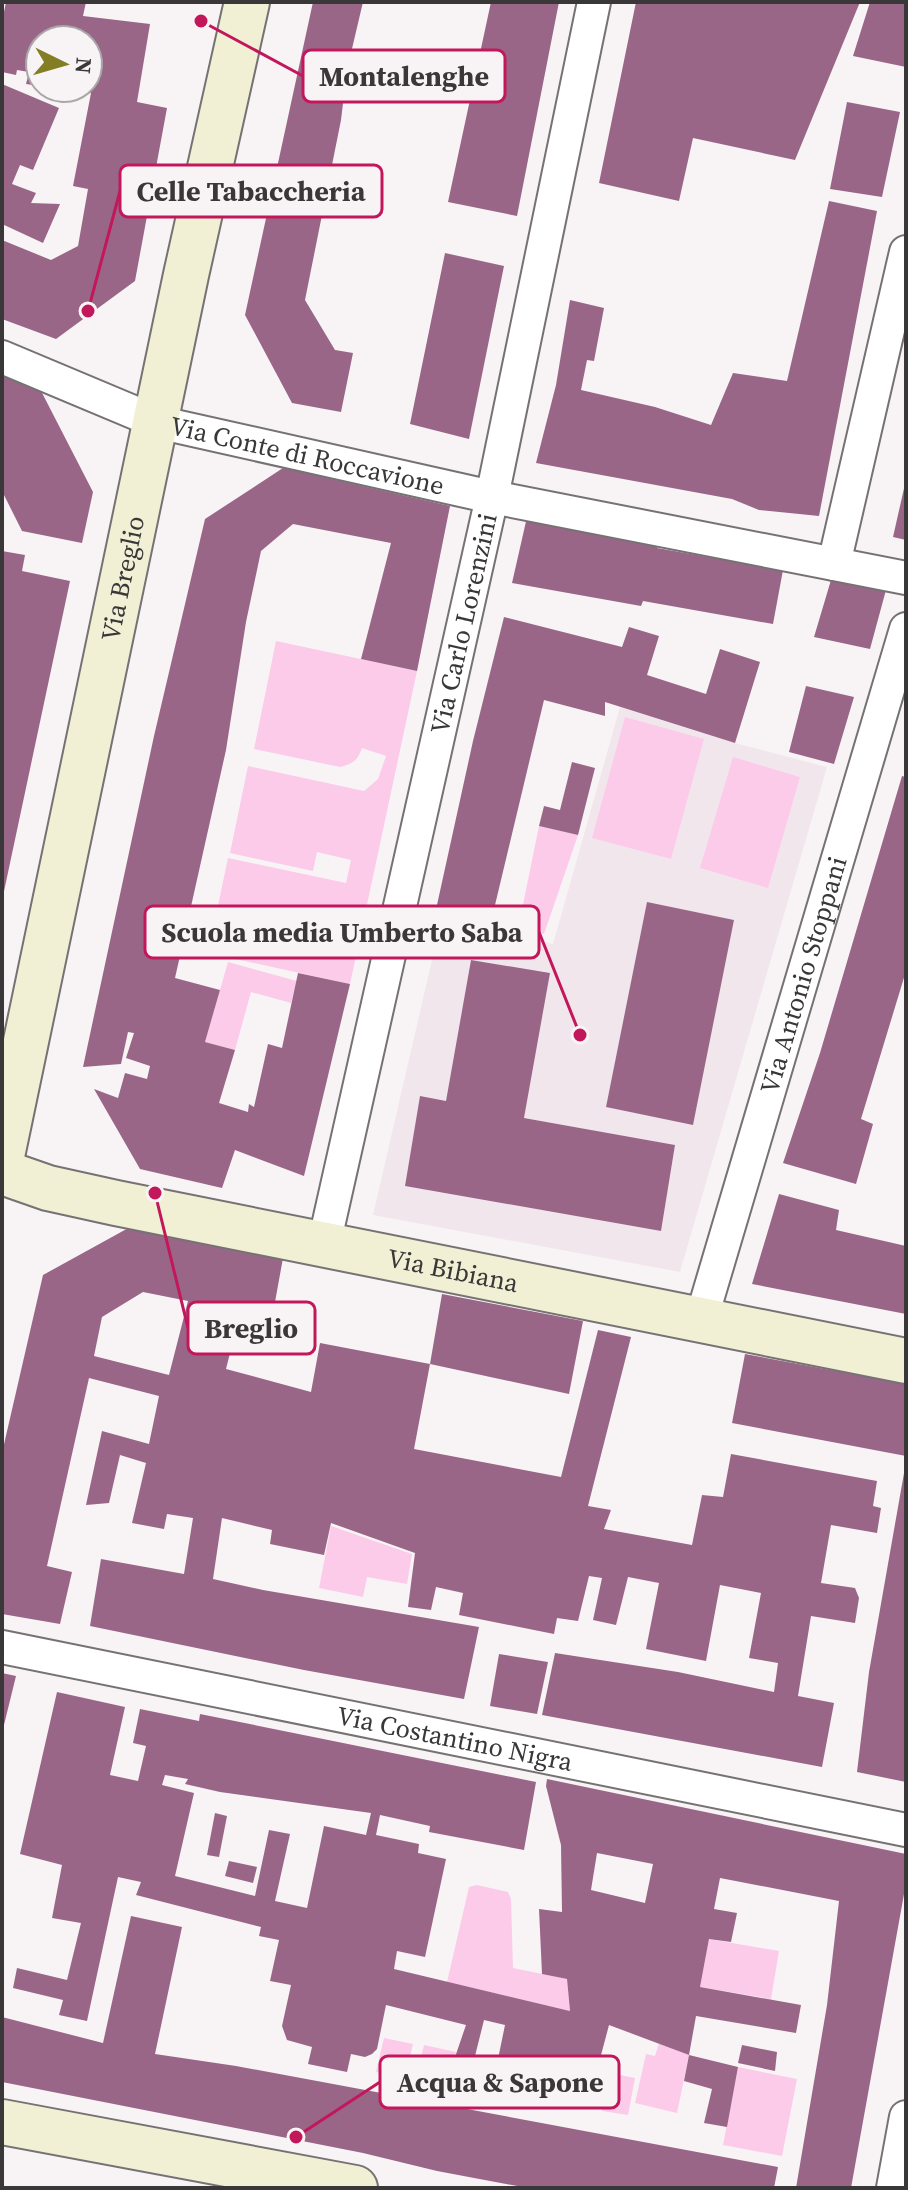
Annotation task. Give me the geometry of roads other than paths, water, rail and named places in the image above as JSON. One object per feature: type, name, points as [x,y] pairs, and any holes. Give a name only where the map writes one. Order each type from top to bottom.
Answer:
[{"type":"street","name":"Via Breglio","points":[[2,1156],[186,275],[247,2]]},
{"type":"street","name":"Via Carlo Lorenzini","points":[[324,1244],[492,497],[594,2]]},
{"type":"street","points":[[834,564],[906,252]]},
{"type":"street","name":"Via Conte di Roccavione","points":[[2,357],[157,422],[492,497],[906,578]]},
{"type":"street","name":"Via Antonio Stoppani","points":[[701,1320],[906,629]]},
{"type":"street","name":"Via Bibiana","points":[[2,1172],[48,1188],[906,1361]]},
{"type":"street","name":"Via Costantino Nigra","points":[[2,1647],[906,1830]]},
{"type":"street","points":[[893,2188],[906,2117]]},
{"type":"street","points":[[2,2122],[345,2187]]},
{"type":"place","name":"Montalenghe","points":[[201,21]]},
{"type":"place","name":"Celle Tabaccheria","points":[[88,311]]},
{"type":"place","name":"Scuola media Umberto Saba","points":[[580,1035]]},
{"type":"place","name":"Breglio","points":[[155,1193]]},
{"type":"place","name":"Acqua & Sapone","points":[[296,2137]]}]
